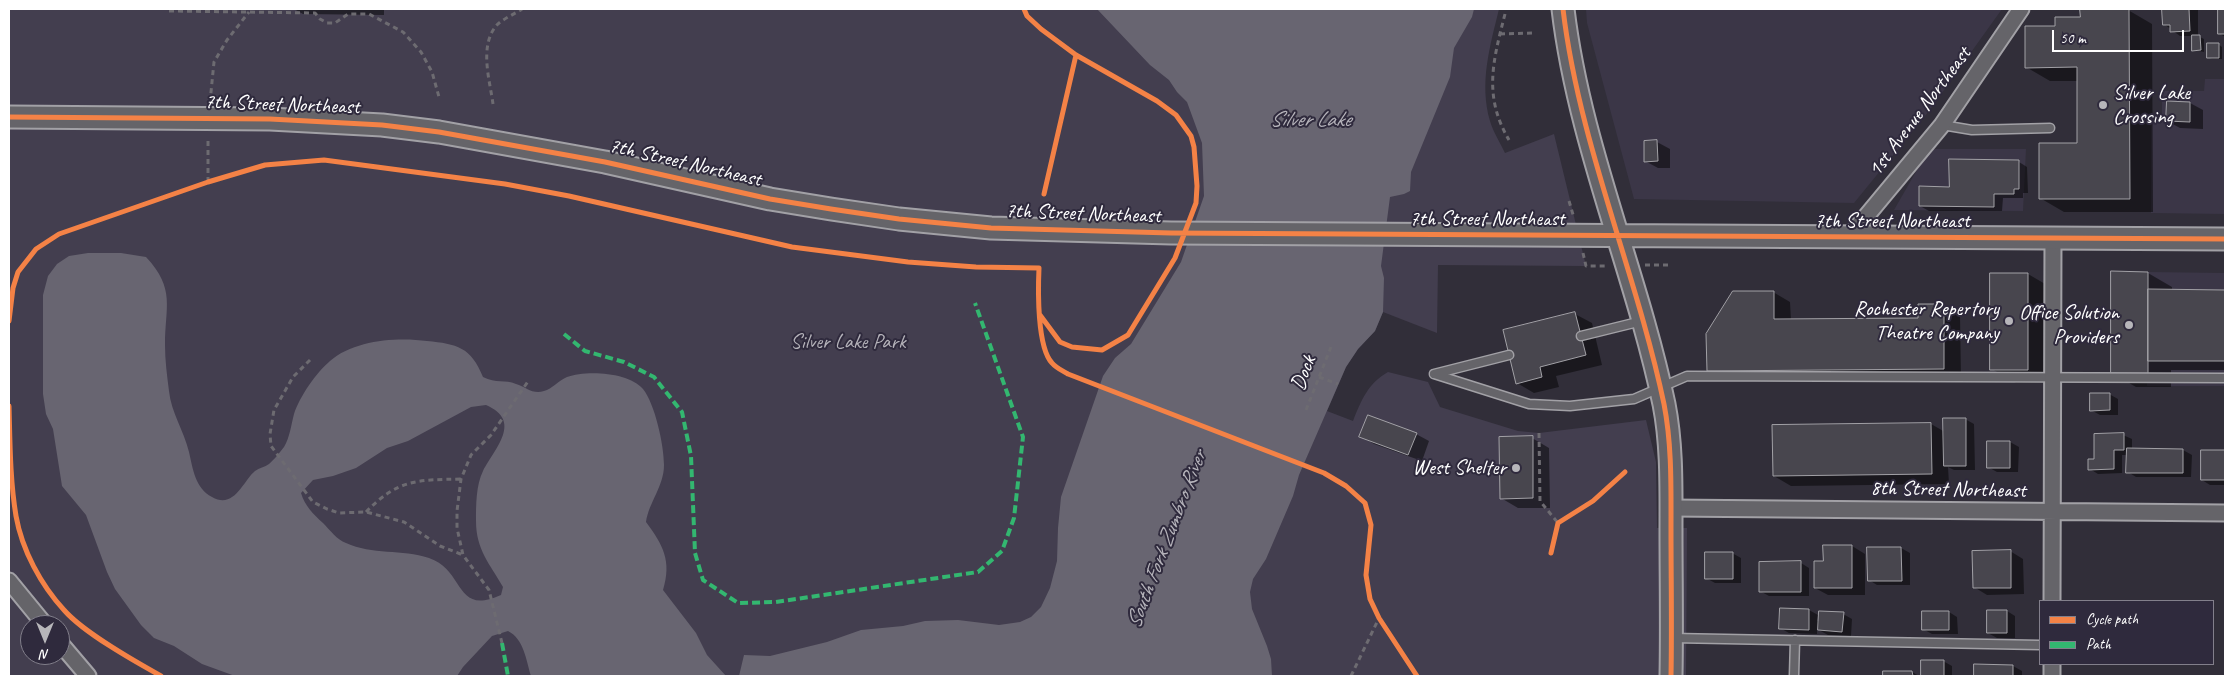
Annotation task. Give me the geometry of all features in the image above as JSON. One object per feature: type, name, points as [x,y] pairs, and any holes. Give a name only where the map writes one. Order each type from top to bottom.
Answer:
[{"type":"main road","points":[[1563,9],[1566,36],[1581,103],[1617,236],[1643,321],[1660,389],[1670,453],[1671,676]]},
{"type":"main road","name":"7th Street Northeast","points":[[9,117],[270,119],[382,125],[439,132],[605,162],[770,198],[873,216],[991,228],[1171,233],[2225,239]]},
{"type":"street","name":"1st Avenue Northeast","points":[[1849,237],[1942,125],[2022,9]]},
{"type":"street","points":[[2052,600],[2053,238]]},
{"type":"street","name":"8th Street Northeast","points":[[1671,508],[2225,513]]},
{"type":"street","points":[[9,581],[37,615]]},
{"type":"street","points":[[70,655],[88,676]]},
{"type":"lane","points":[[1942,125],[1972,130],[2050,128]]},
{"type":"lane","points":[[1581,336],[1643,321]]},
{"type":"lane","points":[[1509,355],[1434,374],[1529,404],[1570,406],[1620,402],[1660,389],[1687,376],[2225,378]]},
{"type":"lane","points":[[1672,638],[2039,645]]},
{"type":"lane","points":[[1794,676],[1795,640]]},
{"type":"path","points":[[493,104],[488,61],[488,40],[496,26],[522,9]]},
{"type":"path","points":[[169,11],[315,13],[327,23],[335,23],[348,14],[368,14],[403,32],[421,52],[432,72],[439,97]]},
{"type":"path","points":[[211,82],[214,62],[227,40],[249,12]]},
{"type":"path","points":[[1505,14],[1494,61],[1493,83],[1498,122],[1509,140]]},
{"type":"path","points":[[1500,34],[1534,33]]},
{"type":"path","points":[[208,157],[208,182]]},
{"type":"path","points":[[199,185],[218,179]]},
{"type":"path","points":[[310,360],[293,377],[274,410],[270,434],[271,446],[313,502],[340,513],[366,512],[404,522],[440,546],[463,555]]},
{"type":"path","points":[[1319,377],[1338,384]]},
{"type":"path","points":[[502,643],[488,590],[463,555],[457,528],[461,479],[471,455],[491,435],[529,380]]},
{"type":"path","points":[[1539,433],[1540,500],[1558,523]]},
{"type":"path","points":[[366,512],[382,496],[400,486],[423,480],[461,479]]},
{"type":"path","points":[[1556,530],[1558,523],[1565,518]]},
{"type":"path","points":[[1376,612],[1384,625]]},
{"type":"path","points":[[1350,676],[1379,618]]},
{"type":"shaded area","points":[[1586,9],[2002,9],[1929,111],[1854,203],[1634,199],[1587,23]]},
{"type":"shaded area","points":[[2205,79],[2225,79],[2225,214],[2151,213],[2151,123],[2162,123],[2162,91],[2204,91]]},
{"type":"shaded area","points":[[1929,149],[2026,149],[2023,211],[1894,210]]},
{"type":"shaded area","points":[[2148,272],[2225,273],[2225,386],[2147,386]]},
{"type":"green space","name":"Silver Lake Park","points":[[9,9],[1499,9],[1489,51],[1486,79],[1487,107],[1491,125],[1505,153],[1554,134],[1586,266],[1438,265],[1437,333],[1383,312],[1375,331],[1358,349],[1346,367],[1327,411],[1353,421],[1370,387],[1388,372],[1428,382],[1440,407],[1518,431],[1539,433],[1646,420],[1656,462],[1657,528],[1687,528],[1686,676],[9,676]]},
{"type":"water","name":"Silver Lake","points":[[1097,9],[1474,9],[1472,17],[1454,48],[1450,77],[1411,172],[1410,191],[1390,197],[1381,266],[1384,278],[1383,312],[1375,331],[1358,349],[1346,367],[1299,475],[1293,496],[1266,559],[1253,579],[1250,592],[1252,609],[1271,659],[1272,676],[739,676],[744,655],[770,656],[827,642],[861,630],[903,626],[925,621],[958,620],[999,625],[1020,622],[1031,617],[1041,607],[1050,588],[1057,561],[1061,497],[1103,376],[1115,358],[1131,344],[1181,262],[1204,196],[1202,143],[1187,102],[1169,80],[1150,65]]},
{"type":"water","points":[[88,253],[121,253],[146,257],[162,279],[167,299],[165,356],[170,399],[187,444],[198,483],[206,493],[220,500],[226,500],[237,493],[255,471],[269,464],[284,447],[300,400],[319,372],[340,354],[363,344],[403,339],[438,342],[455,346],[468,353],[483,377],[520,385],[536,392],[547,390],[567,377],[596,373],[618,376],[636,383],[643,389],[651,404],[658,425],[662,447],[664,465],[662,480],[646,522],[661,546],[666,562],[666,580],[663,590],[696,633],[707,655],[726,676],[531,676],[526,657],[518,639],[508,631],[492,636],[457,676],[235,676],[202,664],[174,646],[154,638],[141,625],[115,589],[86,515],[62,486],[53,429],[46,414],[43,394],[43,295],[48,276],[57,264],[69,256]],"holes":[[[486,405],[497,411],[503,419],[503,435],[479,482],[476,521],[481,549],[503,587],[501,595],[486,600],[475,600],[467,596],[441,564],[429,558],[419,555],[366,549],[343,542],[313,513],[303,498],[301,493],[313,480],[333,476],[356,468],[387,448],[408,441],[471,407]]]},
{"type":"building","name":"Silver Lake Crossing","points":[[2080,9],[2129,9],[2130,199],[2039,199],[2039,143],[2077,143],[2077,67],[2025,68],[2025,26],[2055,26],[2055,17],[2080,17]]},
{"type":"building","points":[[2162,9],[2189,9],[2190,31],[2170,32],[2170,25],[2163,25]]},
{"type":"building","points":[[2218,9],[2225,9],[2225,34],[2218,34]]},
{"type":"building","points":[[2192,35],[2200,35],[2201,50],[2192,51]]},
{"type":"building","points":[[2207,43],[2219,43],[2219,58],[2207,58]]},
{"type":"building","points":[[2167,101],[2190,102],[2190,122],[2166,121]]},
{"type":"building","points":[[1657,140],[1658,161],[1644,162],[1644,141]]},
{"type":"building","points":[[1949,159],[2019,160],[2019,189],[2014,189],[2014,194],[1994,194],[1994,207],[1919,206],[1919,186],[1949,187]]},
{"type":"building","name":"Office Solution Providers","points":[[2111,271],[2148,272],[2148,374],[2111,374]]},
{"type":"building","name":"Rochester Repertory Theatre Company","points":[[1990,273],[2028,273],[2028,370],[1990,370]]},
{"type":"building","points":[[2148,289],[2225,290],[2225,361],[2148,361]]},
{"type":"building","points":[[1733,291],[1774,291],[1774,319],[1918,318],[1918,304],[1944,304],[1944,369],[1707,371],[1706,334]]},
{"type":"building","points":[[1575,312],[1586,355],[1540,367],[1542,377],[1516,384],[1503,330]]},
{"type":"building","points":[[2090,393],[2110,393],[2110,410],[2090,411]]},
{"type":"building","points":[[1368,415],[1417,433],[1408,455],[1359,437]]},
{"type":"building","points":[[1943,418],[1966,418],[1966,466],[1944,466]]},
{"type":"building","points":[[1931,423],[1932,474],[1773,476],[1772,425]]},
{"type":"building","points":[[2124,433],[2124,450],[2114,450],[2114,469],[2088,470],[2088,459],[2094,459],[2094,434]]},
{"type":"building","name":"West Shelter","points":[[1533,436],[1533,498],[1500,499],[1499,437]]},
{"type":"building","points":[[1987,441],[2010,441],[2010,468],[1987,468]]},
{"type":"building","points":[[2127,448],[2183,449],[2183,473],[2126,473]]},
{"type":"building","points":[[2201,450],[2225,450],[2225,480],[2201,480]]},
{"type":"building","points":[[1823,545],[1852,545],[1852,588],[1814,588],[1814,561],[1823,561]]},
{"type":"building","points":[[1867,547],[1901,547],[1902,581],[1868,581]]},
{"type":"building","points":[[2011,550],[2011,588],[1973,588],[1972,551]]},
{"type":"building","points":[[1705,552],[1733,552],[1733,579],[1705,579]]},
{"type":"building","points":[[1801,561],[1801,592],[1759,592],[1759,562]]},
{"type":"building","points":[[1780,608],[1809,609],[1809,630],[1779,629]]},
{"type":"building","points":[[1987,610],[2007,610],[2007,633],[1987,633]]},
{"type":"building","points":[[1819,611],[1844,612],[1842,632],[1818,630]]},
{"type":"building","points":[[1922,611],[1949,611],[1949,630],[1922,630]]},
{"type":"building","points":[[1921,660],[1944,660],[1944,676],[1921,676]]},
{"type":"building","points":[[1974,664],[2013,665],[2013,676],[1974,676]]},
{"type":"building","points":[[1883,671],[1912,671],[1913,676],[1883,676]]},
{"type":"marked path","points":[[564,334],[585,351],[624,362],[654,377],[682,412],[691,456],[695,553],[703,580],[738,603],[776,602],[978,572],[1002,551],[1014,518],[1023,437],[975,303]]},
{"type":"marked path","points":[[502,643],[508,676]]},
{"type":"cycle path","points":[[1024,9],[1027,16],[1041,29],[1076,55],[1157,101],[1176,115],[1191,136],[1194,147],[1197,186],[1196,203],[1175,258],[1128,335],[1102,350],[1072,347],[1060,342],[1040,315]]},
{"type":"cycle path","points":[[1563,9],[1582,109],[1639,305],[1667,419],[1671,482],[1671,676]]},
{"type":"cycle path","points":[[1044,194],[1076,55]]},
{"type":"cycle path","points":[[9,117],[270,119],[382,125],[439,132],[605,162],[770,199],[899,219],[991,228],[1171,233],[2225,239]]},
{"type":"cycle path","points":[[9,321],[13,288],[18,272],[36,249],[59,234],[208,182],[265,165],[324,160],[505,184],[569,196],[792,247],[908,262],[976,267],[1039,268],[1041,332],[1047,355],[1058,368],[1068,374],[1324,473],[1346,486],[1365,503],[1371,525],[1366,575],[1370,599],[1379,618],[1417,676]]},
{"type":"cycle path","points":[[9,406],[11,475],[16,516],[23,542],[40,578],[64,610],[84,628],[137,663],[161,676]]},
{"type":"cycle path","points":[[1551,553],[1558,523],[1593,501],[1625,472]]},
{"type":"place","name":"Silver Lake Crossing","points":[[2103,105]]},
{"type":"place","name":"Rochester Repertory Theatre Company","points":[[2009,321]]},
{"type":"place","name":"Office Solution Providers","points":[[2129,325]]},
{"type":"place","name":"West Shelter","points":[[1516,468]]},
{"type":"water label","name":"South Fork Zumbro River","points":[[1167,540]]}]
